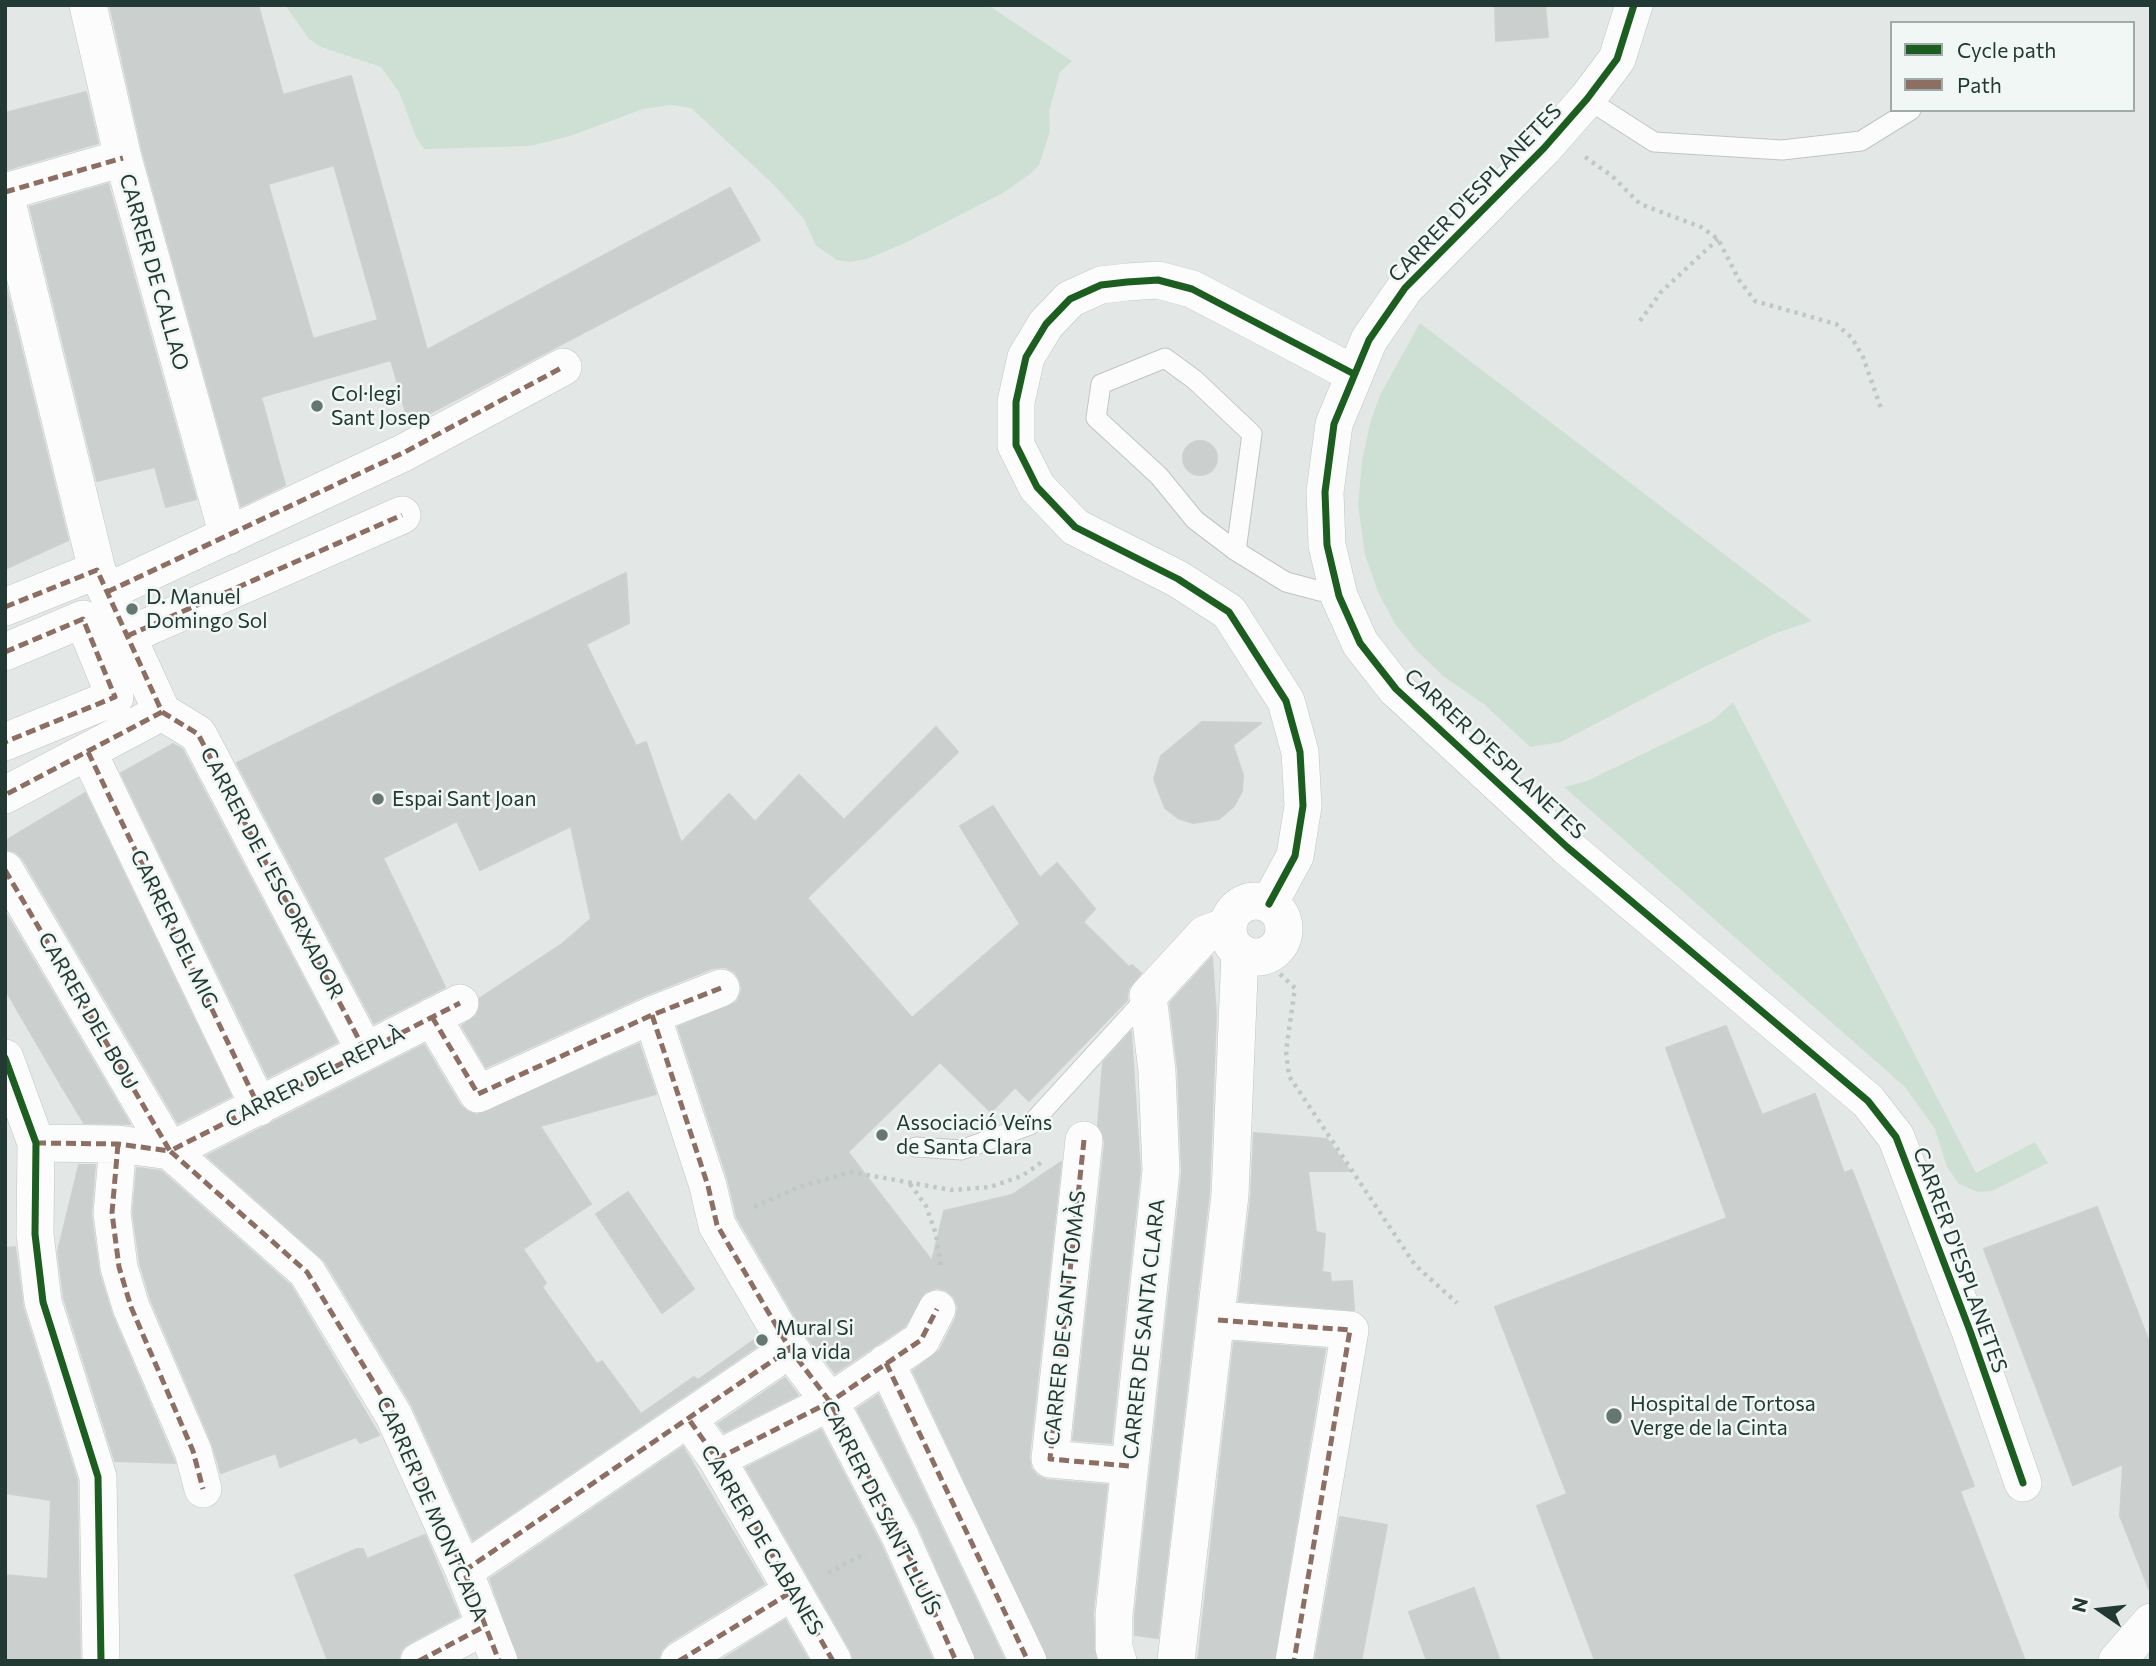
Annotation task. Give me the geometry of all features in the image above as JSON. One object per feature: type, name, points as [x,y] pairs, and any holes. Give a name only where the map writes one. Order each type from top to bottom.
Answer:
[{"type":"street","name":"CARRER DE CALLAO","points":[[88,5],[123,158],[228,536]]},
{"type":"street","name":"CARRER D'ESPLANETES","points":[[1634,5],[1617,59],[1587,99],[1549,142],[1405,288],[1369,340],[1334,424],[1325,492],[1327,545],[1339,596],[1360,643],[1396,689],[1567,847],[1868,1101],[1896,1136],[2022,1483]]},
{"type":"street","points":[[5,795],[162,712],[102,581],[5,193],[123,158]]},
{"type":"street","points":[[1269,904],[1295,856],[1303,806],[1300,752],[1286,701],[1229,612],[1178,579],[1075,527],[1037,487],[1016,445],[1016,402],[1026,357],[1046,324],[1070,299],[1101,285],[1127,282],[1158,280],[1192,289],[1354,374]]},
{"type":"street","points":[[5,607],[102,581],[228,536],[403,453],[563,367]]},
{"type":"street","points":[[127,636],[402,515]]},
{"type":"street","points":[[5,652],[83,619],[115,697],[5,742]]},
{"type":"street","name":"CARRER DE L'ESCORXADOR","points":[[162,712],[198,734],[365,1051]]},
{"type":"street","name":"CARRER DEL MIG","points":[[88,752],[259,1107]]},
{"type":"street","name":"CARRER DEL BOU","points":[[5,870],[170,1151]]},
{"type":"street","points":[[1148,996],[1205,934],[1243,945],[1278,946],[1284,928],[1277,910],[1269,904],[1251,901],[1242,904],[1230,917],[1243,945],[1230,1195],[1218,1320],[1176,1661]]},
{"type":"street","points":[[652,1015],[721,988]]},
{"type":"street","name":"CARRER DE SANTA CLARA","points":[[1118,1661],[1114,1648],[1114,1615],[1161,1171],[1157,1071],[1148,996]]},
{"type":"street","name":"CARRER DEL REPLÀ","points":[[170,1151],[446,1010],[478,1094],[652,1015]]},
{"type":"street","name":"CARRER DE SANT LLUÍS","points":[[652,1015],[708,1186],[717,1225],[790,1349],[830,1402],[900,1536],[956,1661]]},
{"type":"street","points":[[5,1058],[36,1143],[35,1234],[43,1302],[98,1477],[101,1661]]},
{"type":"street","name":"CARRER DE SANT TOMÀS","points":[[1084,1140],[1050,1459],[1129,1466]]},
{"type":"street","points":[[36,1143],[118,1144],[170,1151]]},
{"type":"street","points":[[118,1144],[112,1213],[119,1267],[131,1307],[193,1451],[203,1489]]},
{"type":"street","name":"CARRER DE MONTCADA","points":[[170,1151],[307,1272],[394,1416],[464,1571],[499,1661]]},
{"type":"street","points":[[716,1459],[830,1402],[922,1340],[937,1309]]},
{"type":"street","points":[[1218,1320],[1350,1330],[1294,1661]]},
{"type":"street","points":[[464,1571],[690,1420],[790,1349]]},
{"type":"street","points":[[887,1363],[1028,1661]]},
{"type":"street","name":"CARRER DE CABANES","points":[[690,1420],[716,1459],[833,1661]]},
{"type":"street","points":[[679,1661],[793,1591]]},
{"type":"street","points":[[2118,1661],[2151,1622]]},
{"type":"street","points":[[419,1661],[485,1626]]},
{"type":"lane","points":[[1587,99],[1654,142],[1782,150],[1861,141],[1908,112]]},
{"type":"lane","points":[[1236,551],[1252,434],[1195,380],[1165,358],[1101,384],[1096,418],[1159,476],[1195,520],[1236,551],[1286,582],[1339,596]]},
{"type":"lane","points":[[916,1147],[961,1150],[1030,1125],[1148,996]]},
{"type":"path","points":[[1549,142],[1612,176],[1640,204],[1701,227],[1718,239],[1739,280],[1755,301],[1836,324],[1852,338],[1875,385],[1882,411]]},
{"type":"path","points":[[1640,321],[1661,292],[1718,239]]},
{"type":"path","points":[[1243,945],[1295,988],[1286,1051],[1289,1076],[1415,1265],[1457,1303]]},
{"type":"path","points":[[909,1184],[926,1206],[936,1234],[941,1269],[937,1309]]},
{"type":"path","points":[[793,1591],[900,1536]]},
{"type":"green space","points":[[285,5],[988,5],[1072,61],[1060,72],[1049,112],[1050,131],[1039,165],[1030,174],[1003,193],[905,243],[867,259],[850,262],[837,260],[816,246],[804,219],[774,185],[691,108],[672,105],[643,109],[570,136],[531,146],[424,149],[416,137],[399,92],[381,67],[321,47],[309,39]]},
{"type":"green space","points":[[1420,323],[1812,621],[1774,634],[1698,670],[1561,742],[1530,747],[1485,705],[1443,676],[1417,651],[1395,624],[1378,592],[1365,555],[1358,505],[1362,460],[1371,420],[1380,395]]},
{"type":"green space","points":[[1733,702],[1976,1173],[2035,1142],[2048,1163],[1992,1191],[1978,1192],[1959,1184],[1947,1167],[1935,1129],[1905,1087],[1564,787],[1587,781],[1713,720]]},
{"type":"building","points":[[110,5],[258,5],[283,95],[351,76],[427,350],[730,188],[760,240],[409,424],[391,360],[261,397],[285,485],[241,506],[143,153]],"holes":[[[334,165],[378,320],[313,339],[268,184]]]},
{"type":"building","points":[[1495,5],[1545,5],[1548,37],[1496,41]]},
{"type":"building","points":[[86,92],[98,143],[5,170],[5,113]]},
{"type":"building","points":[[108,184],[196,499],[166,507],[155,467],[97,481],[30,207]]},
{"type":"building","points":[[5,283],[68,540],[5,569]]},
{"type":"building","points":[[1200,441],[1212,446],[1217,458],[1212,470],[1200,475],[1188,470],[1183,458],[1188,446]]},
{"type":"building","points":[[626,573],[629,623],[586,644],[636,746],[646,742],[681,843],[729,794],[755,822],[799,775],[844,820],[936,727],[958,752],[807,898],[912,1018],[1020,924],[960,826],[993,806],[1040,878],[1057,863],[1095,909],[1083,922],[1129,967],[1132,965],[1141,973],[1128,989],[1127,1000],[1029,1101],[1015,1087],[991,1112],[940,1062],[848,1152],[932,1261],[944,1211],[1012,1195],[1061,1162],[1029,1457],[1031,1468],[1037,1476],[1047,1480],[1107,1485],[1093,1613],[1096,1661],[1049,1661],[913,1371],[940,1350],[956,1318],[958,1307],[954,1297],[946,1290],[937,1288],[925,1292],[905,1326],[835,1373],[807,1337],[737,1217],[728,1179],[678,1027],[737,1002],[742,990],[735,972],[725,967],[713,968],[643,996],[486,1067],[462,1026],[477,1015],[480,998],[562,944],[591,919],[571,826],[480,870],[457,821],[383,858],[445,987],[374,1023],[237,763]]},
{"type":"building","points":[[1202,722],[1261,723],[1233,745],[1243,775],[1242,791],[1234,806],[1219,819],[1193,823],[1178,818],[1165,808],[1154,779],[1161,756]]},
{"type":"building","points":[[173,744],[182,749],[337,1042],[268,1077],[121,773]]},
{"type":"building","points":[[85,793],[231,1096],[178,1123],[23,859],[16,852],[5,849],[5,841]]},
{"type":"building","points":[[5,912],[130,1124],[84,1123],[64,1090],[5,989]]},
{"type":"building","points":[[1212,957],[1216,1015],[1209,1193],[1158,1638],[1135,1635],[1135,1616],[1182,1173],[1178,1070],[1170,1003]]},
{"type":"building","name":"Hospital de Tortosa Verge de la Cinta","points":[[1726,1026],[1762,1115],[1815,1094],[1844,1173],[1852,1170],[1974,1486],[1960,1491],[2025,1661],[1595,1661],[1537,1506],[1567,1494],[1495,1307],[1727,1218],[1666,1048]]},
{"type":"building","points":[[1131,1032],[1140,1170],[1111,1443],[1073,1440],[1105,1142],[1098,1125],[1103,1063]]},
{"type":"building","points":[[639,1044],[656,1094],[540,1126],[591,1204],[523,1249],[546,1283],[542,1287],[597,1364],[602,1361],[641,1414],[694,1377],[698,1380],[758,1337],[762,1343],[473,1540],[412,1405],[325,1261],[207,1156],[424,1045],[460,1105],[477,1115]]},
{"type":"building","points":[[1254,1133],[1327,1139],[1350,1171],[1308,1171],[1316,1232],[1325,1234],[1322,1272],[1330,1273],[1331,1282],[1352,1281],[1354,1310],[1239,1301],[1251,1197]]},
{"type":"building","points":[[79,1165],[95,1165],[91,1215],[99,1273],[112,1315],[175,1463],[115,1461],[64,1298],[58,1251]]},
{"type":"building","points":[[137,1168],[161,1171],[291,1286],[379,1435],[360,1443],[356,1437],[280,1467],[276,1453],[221,1473],[212,1443],[151,1300],[140,1263],[133,1213]]},
{"type":"building","points":[[628,1192],[694,1289],[662,1313],[596,1214]]},
{"type":"building","points":[[2097,1207],[2151,1347],[2149,1589],[2120,1516],[2123,1464],[2073,1485],[1984,1249]]},
{"type":"building","points":[[15,1247],[23,1308],[77,1480],[80,1661],[5,1661],[5,1575],[48,1579],[51,1500],[5,1493],[5,1248]]},
{"type":"building","points":[[1234,1342],[1325,1349],[1274,1661],[1198,1661]]},
{"type":"building","points":[[785,1378],[798,1395],[724,1432],[718,1424]]},
{"type":"building","points":[[878,1395],[1005,1661],[977,1661],[919,1527],[857,1409]]},
{"type":"building","points":[[821,1430],[881,1545],[933,1661],[854,1661],[851,1651],[746,1468]]},
{"type":"building","points":[[683,1447],[764,1584],[668,1643],[661,1650],[658,1661],[519,1661],[490,1579]]},
{"type":"building","points":[[1340,1517],[1387,1525],[1361,1661],[1315,1661]]},
{"type":"building","points":[[425,1535],[459,1616],[409,1643],[401,1650],[398,1661],[328,1661],[295,1575],[357,1549],[363,1549],[367,1559]]},
{"type":"building","points":[[1474,1588],[1500,1661],[1427,1661],[1409,1612]]},
{"type":"building","points":[[785,1620],[809,1661],[720,1661]]},
{"type":"marked path","points":[[5,192],[123,158]]},
{"type":"marked path","points":[[107,592],[403,453],[563,367]]},
{"type":"marked path","points":[[127,636],[402,515]]},
{"type":"marked path","points":[[5,607],[97,570],[162,712],[5,795]]},
{"type":"marked path","points":[[5,652],[83,619],[115,697],[5,742]]},
{"type":"marked path","points":[[162,712],[198,734],[365,1051]]},
{"type":"marked path","points":[[88,752],[259,1107]]},
{"type":"marked path","points":[[5,870],[170,1151],[460,1003]]},
{"type":"marked path","points":[[432,1017],[478,1094],[652,1015],[721,988]]},
{"type":"marked path","points":[[652,1015],[708,1186],[717,1225],[790,1349],[830,1402],[900,1536],[956,1661]]},
{"type":"marked path","points":[[1084,1140],[1050,1459],[1129,1466]]},
{"type":"marked path","points":[[36,1143],[118,1144],[170,1151],[307,1272],[394,1416],[464,1571],[499,1661]]},
{"type":"marked path","points":[[118,1144],[112,1213],[119,1267],[131,1307],[193,1451],[203,1489]]},
{"type":"marked path","points":[[717,1459],[830,1402],[921,1340],[937,1309]]},
{"type":"marked path","points":[[1218,1320],[1350,1330],[1294,1661]]},
{"type":"marked path","points":[[464,1571],[790,1349]]},
{"type":"marked path","points":[[886,1363],[1028,1661]]},
{"type":"marked path","points":[[690,1421],[717,1459],[833,1661]]},
{"type":"marked path","points":[[679,1661],[793,1591]]},
{"type":"marked path","points":[[419,1661],[485,1626]]},
{"type":"cycle path","points":[[1634,5],[1617,59],[1587,99],[1544,148],[1405,288],[1369,340],[1334,424],[1325,492],[1327,545],[1339,596],[1360,643],[1396,689],[1567,847],[1868,1101],[1896,1137],[1970,1331],[2023,1483]]},
{"type":"cycle path","points":[[1269,904],[1295,856],[1303,806],[1300,752],[1286,701],[1229,612],[1178,579],[1075,527],[1037,487],[1016,445],[1016,402],[1026,357],[1046,324],[1070,299],[1101,285],[1127,282],[1158,280],[1192,289],[1354,374]]},
{"type":"cycle path","points":[[5,1058],[36,1143],[35,1234],[43,1302],[98,1477],[101,1661]]},
{"type":"place","name":"Col·legi Sant Josep","points":[[317,406]]},
{"type":"place","name":"D. Manuel Domingo Sol","points":[[132,609]]},
{"type":"place","name":"Espai Sant Joan","points":[[378,799]]},
{"type":"place","name":"Associació Veïns de Santa Clara","points":[[882,1135]]},
{"type":"place","name":"Mural Si a la vida","points":[[762,1340]]},
{"type":"place","name":"Hospital de Tortosa Verge de la Cinta","points":[[1614,1416]]}]
